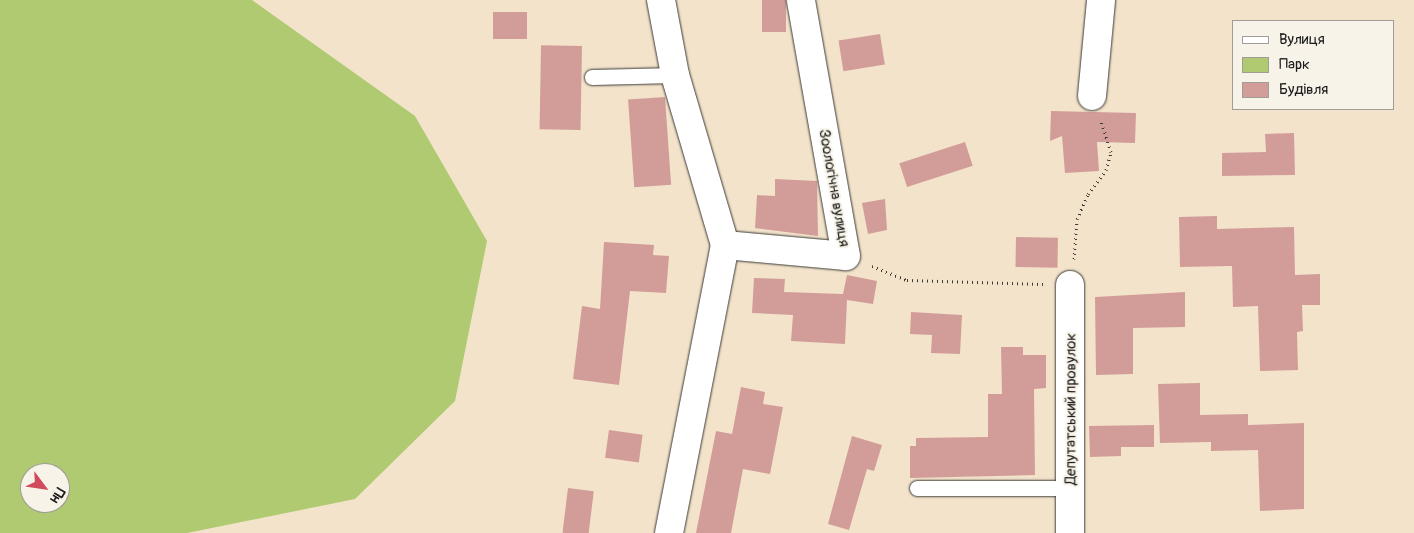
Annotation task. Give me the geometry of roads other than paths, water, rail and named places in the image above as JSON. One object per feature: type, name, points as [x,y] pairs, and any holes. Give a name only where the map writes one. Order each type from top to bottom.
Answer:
[{"type":"street","points":[[662,0],[675,75],[725,245],[669,533]]},
{"type":"street","name":"Зоологічна вулиця","points":[[725,245],[846,256],[802,0]]},
{"type":"street","points":[[1092,96],[1101,0]]},
{"type":"street","name":"Депутатський провулок","points":[[1070,285],[1072,488],[1070,533]]},
{"type":"lane","points":[[592,76],[675,75]]},
{"type":"lane","points":[[917,488],[1072,488]]}]
